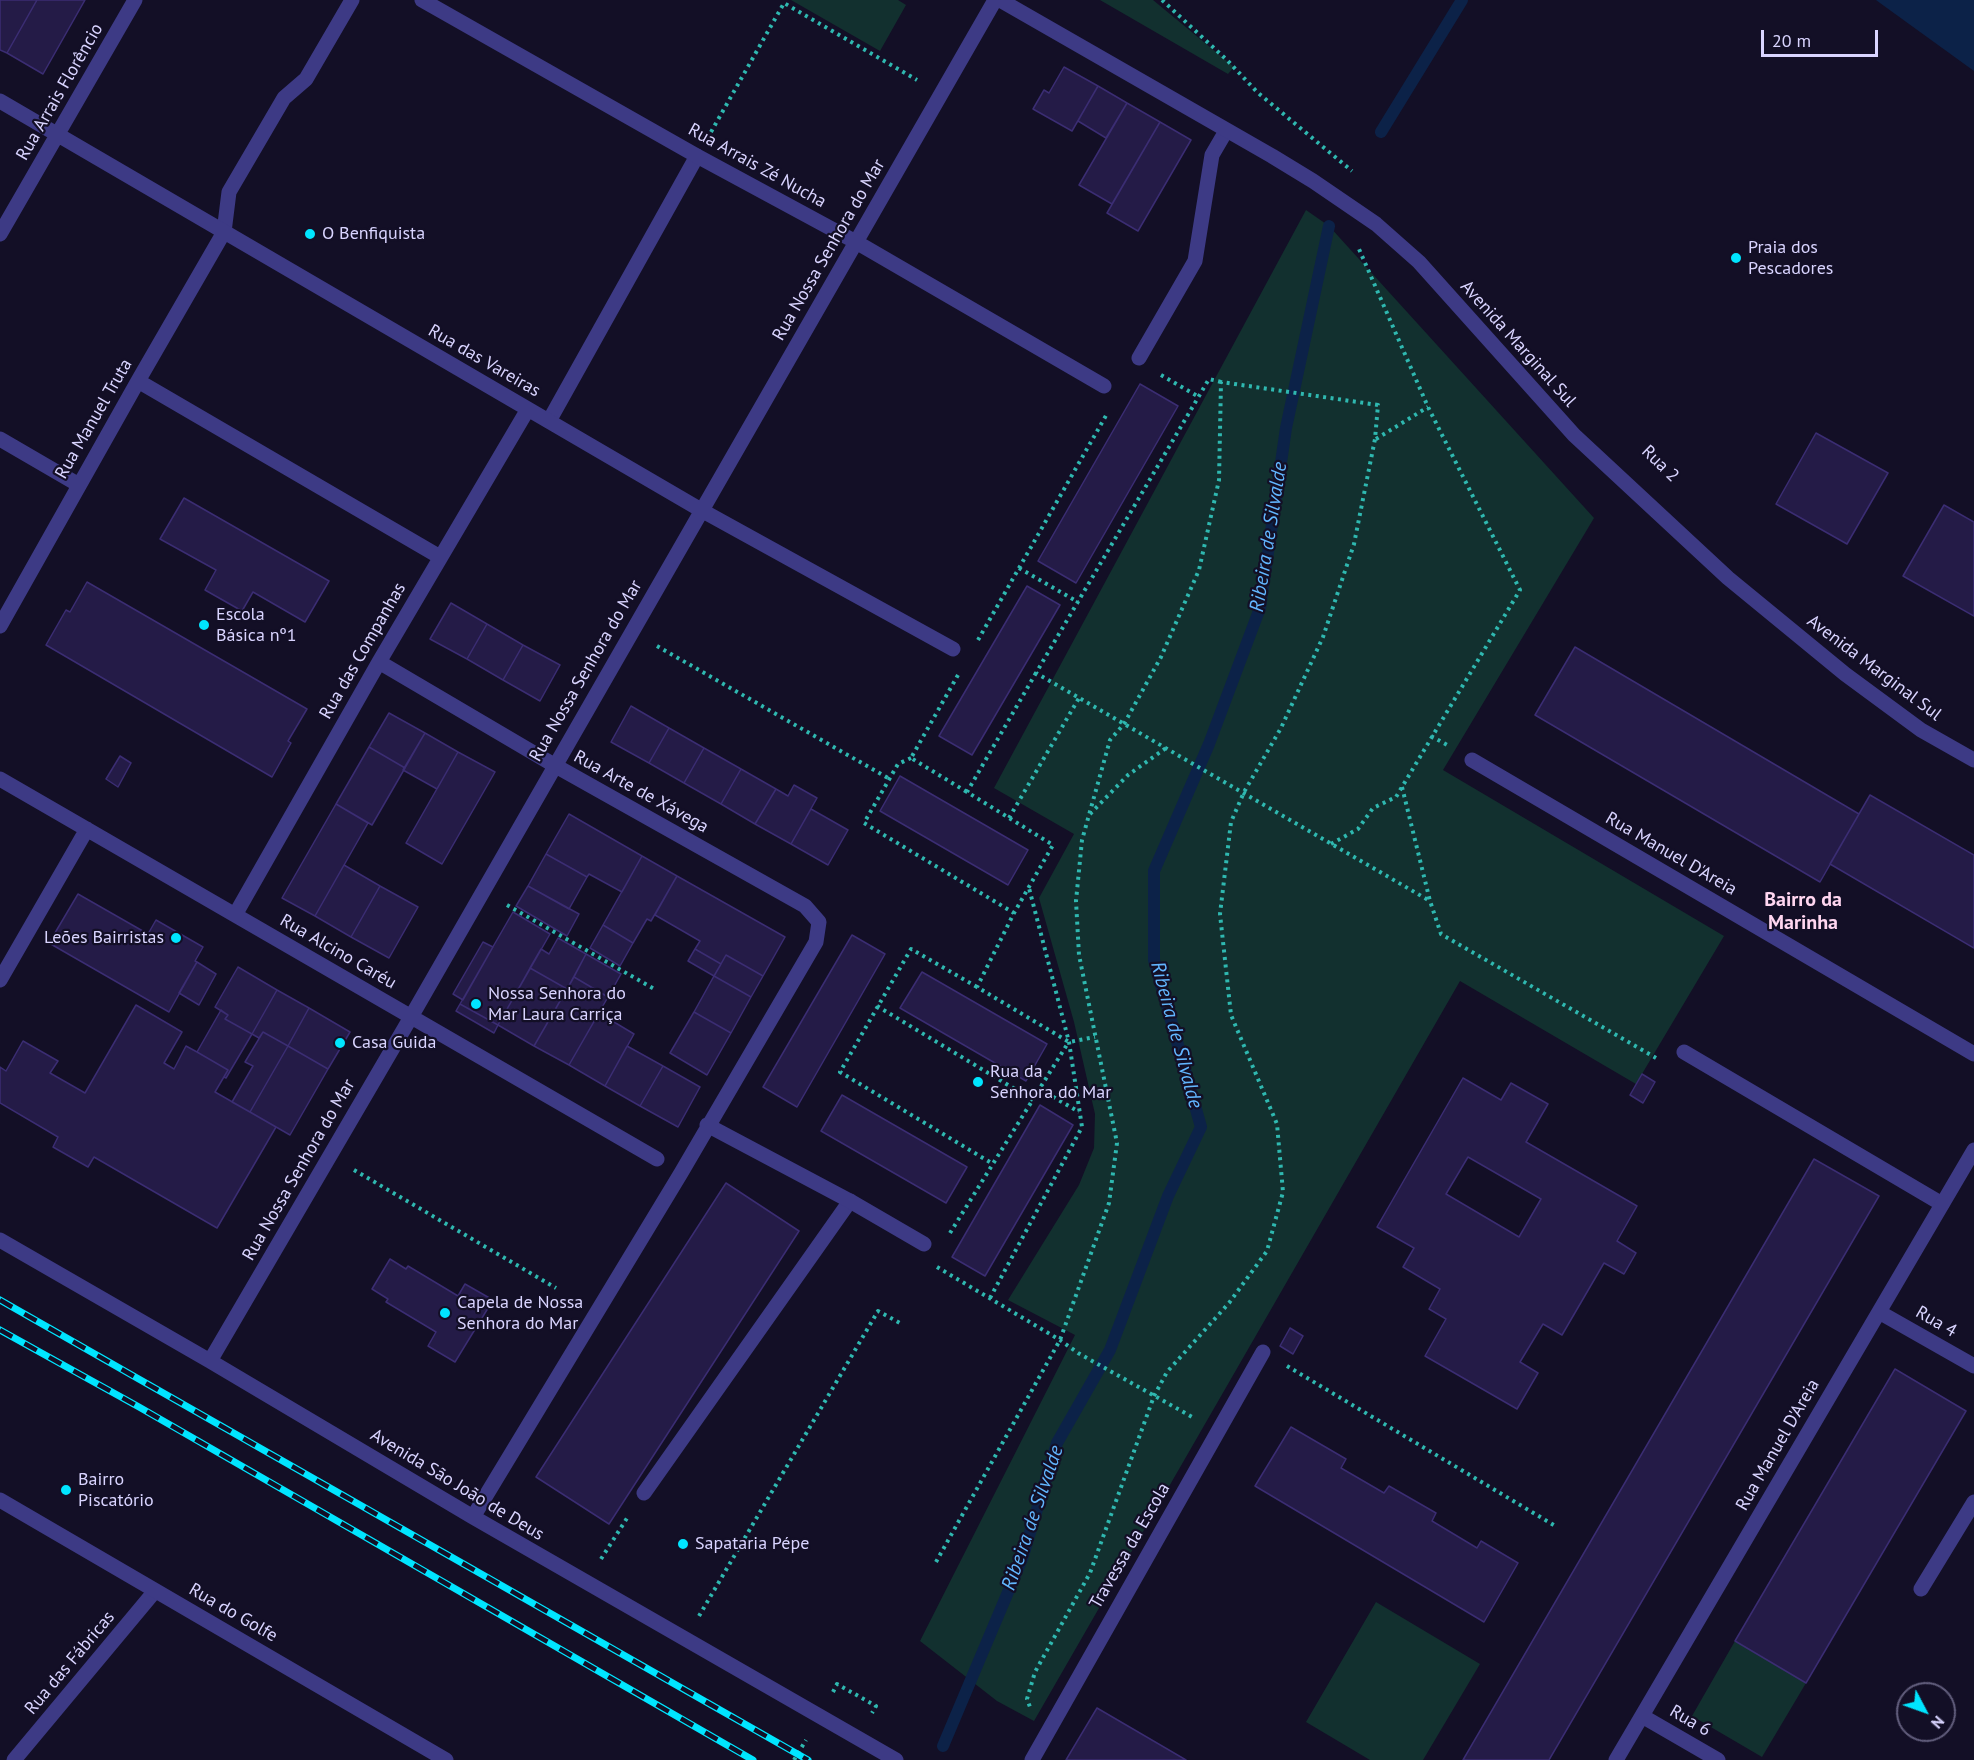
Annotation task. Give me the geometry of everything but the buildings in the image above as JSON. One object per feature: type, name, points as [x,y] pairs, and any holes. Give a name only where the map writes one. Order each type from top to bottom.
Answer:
[{"type":"street","name":"Rua Arrais Florêncio","points":[[0,234],[135,0]]},
{"type":"street","points":[[224,232],[230,192],[284,98],[306,79],[352,0]]},
{"type":"street","name":"Rua Arrais Zé Nucha","points":[[422,0],[697,156],[856,242],[1104,386]]},
{"type":"street","name":"Rua Nossa Senhora do Mar","points":[[210,1360],[411,1017],[995,0]]},
{"type":"street","name":"Avenida Marginal Sul","points":[[1000,0],[1313,181],[1376,224],[1419,262],[1574,435],[1728,578],[1845,674],[1921,730],[1974,760]]},
{"type":"street","name":"Rua das Vareiras","points":[[0,101],[701,510],[953,649]]},
{"type":"street","points":[[1139,358],[1195,261],[1212,155],[1226,131]]},
{"type":"street","points":[[549,421],[697,156]]},
{"type":"street","name":"Rua Manuel Truta","points":[[0,626],[224,232]]},
{"type":"street","points":[[138,381],[440,556]]},
{"type":"street","name":"Rua das Companhas","points":[[235,915],[440,556],[528,409]]},
{"type":"street","points":[[0,439],[79,485]]},
{"type":"street","name":"Rua Arte de Xávega","points":[[379,662],[554,765],[805,906],[819,922],[816,942],[707,1125]]},
{"type":"street","name":"Rua Manuel D'Areia","points":[[1472,760],[1974,1054]]},
{"type":"street","name":"Rua Alcino Caréu","points":[[0,779],[657,1159]]},
{"type":"street","points":[[0,980],[87,829]]},
{"type":"street","points":[[1684,1052],[1942,1204]]},
{"type":"street","points":[[473,1517],[707,1125],[850,1201],[924,1244]]},
{"type":"street","name":"Rua Manuel D'Areia","points":[[1616,1760],[1974,1150]]},
{"type":"street","points":[[644,1492],[850,1201]]},
{"type":"street","name":"Avenida São João de Deus","points":[[0,1240],[210,1360],[586,1583],[896,1760]]},
{"type":"street","name":"Rua 4","points":[[1879,1311],[1974,1366]]},
{"type":"street","name":"Travessa da Escola","points":[[1032,1760],[1263,1352]]},
{"type":"street","name":"Rua do Golfe","points":[[0,1500],[446,1760]]},
{"type":"street","points":[[1922,1589],[1974,1502]]},
{"type":"street","name":"Rua das Fábricas","points":[[14,1760],[155,1591]]},
{"type":"street","name":"Rua 6","points":[[1642,1716],[1718,1760]]},
{"type":"path","points":[[779,0],[941,94]]},
{"type":"path","points":[[1162,0],[1228,61],[1257,92],[1358,176]]},
{"type":"path","points":[[697,156],[784,3]]},
{"type":"path","points":[[1330,845],[1358,829],[1373,808],[1396,797],[1520,590],[1428,406],[1359,249],[1376,224]]},
{"type":"path","points":[[1139,358],[1137,361],[1199,397]]},
{"type":"path","points":[[967,792],[1209,379],[1378,405],[1376,439],[1354,544],[1323,637],[1281,728],[1244,792],[1231,822],[1220,914],[1231,1015],[1277,1124],[1283,1192],[1267,1251],[1229,1303],[1167,1372],[1154,1396],[1090,1573],[1035,1672],[1027,1699],[1034,1721],[1052,1723]]},
{"type":"path","points":[[936,1562],[1060,1340],[1109,1203],[1118,1143],[1079,955],[1076,902],[1082,840],[1110,740],[1124,724],[1161,657],[1199,570],[1219,480],[1221,382]]},
{"type":"path","points":[[974,647],[1112,404]]},
{"type":"path","points":[[1376,439],[1428,406]]},
{"type":"path","points":[[1019,568],[1078,602]]},
{"type":"path","points":[[632,632],[888,778]]},
{"type":"path","points":[[963,668],[911,758],[898,764],[864,823],[1014,913]]},
{"type":"path","points":[[1036,673],[1430,901]]},
{"type":"path","points":[[1009,818],[1079,698]]},
{"type":"path","points":[[1090,814],[1128,775],[1166,748]]},
{"type":"path","points":[[911,758],[1053,845],[1014,913],[977,987]]},
{"type":"path","points":[[1402,787],[1430,901],[1441,934],[1664,1063]]},
{"type":"path","points":[[990,1298],[1082,1127],[1069,1042],[1029,888]]},
{"type":"path","points":[[483,891],[656,990]]},
{"type":"path","points":[[993,1164],[840,1072],[911,949],[1069,1042],[1095,1037]]},
{"type":"path","points":[[877,1006],[1033,1100]]},
{"type":"path","points":[[1069,1042],[932,1264],[1078,1353],[1218,1431]]},
{"type":"path","points":[[1040,1089],[1080,1113]]},
{"type":"path","points":[[330,1156],[556,1288]]},
{"type":"path","points":[[924,1244],[938,1251]]},
{"type":"path","points":[[686,1640],[878,1311],[900,1323]]},
{"type":"path","points":[[1263,1352],[1557,1527]]},
{"type":"path","points":[[586,1583],[644,1492]]},
{"type":"green space","points":[[791,0],[898,0],[906,5],[880,51]]},
{"type":"green space","points":[[1100,0],[1153,0],[1234,67],[1228,74]]},
{"type":"green space","points":[[1306,210],[1329,226],[1594,518],[1443,770],[1724,936],[1636,1084],[1460,981],[1034,1721],[997,1701],[920,1641],[1075,1335],[1008,1300],[1079,1185],[1094,1148],[1095,1114],[1074,1022],[1039,898],[1074,834],[994,788]]},
{"type":"green space","points":[[1376,1602],[1480,1664],[1423,1760],[1370,1760],[1306,1722]]},
{"type":"green space","points":[[1735,1641],[1806,1683],[1762,1757],[1692,1716]]},
{"type":"water","points":[[1876,0],[1974,0],[1974,71],[1880,3]]},
{"type":"waterway","name":"Ribeira de Silvalde","points":[[1381,132],[1462,0]]},
{"type":"waterway","name":"Ribeira de Silvalde","points":[[943,1746],[1022,1559],[1057,1443],[1110,1350],[1168,1196],[1201,1127],[1154,960],[1154,871],[1209,744],[1260,608],[1286,428],[1329,226]]},
{"type":"railway","points":[[0,1300],[808,1760]]},
{"type":"railway","points":[[0,1330],[139,1407],[753,1760]]},
{"type":"place","name":"O Benfiquista","points":[[310,234]]},
{"type":"place","name":"Praia dos Pescadores","points":[[1736,258]]},
{"type":"place","name":"Escola Básica nº1","points":[[204,625]]},
{"type":"place","name":"Leões Bairristas","points":[[176,938]]},
{"type":"place","name":"Nossa Senhora do Mar Laura Carriça","points":[[476,1004]]},
{"type":"place","name":"Casa Guida","points":[[340,1043]]},
{"type":"place","name":"Rua da Senhora do Mar","points":[[978,1082]]},
{"type":"place","name":"Capela de Nossa Senhora do Mar","points":[[445,1313]]},
{"type":"place","name":"Bairro Piscatório","points":[[66,1490]]},
{"type":"place","name":"Sapataria Pépe","points":[[683,1544]]},
{"type":"district","name":"Bairro da Marinha","points":[[1803,912]]}]
